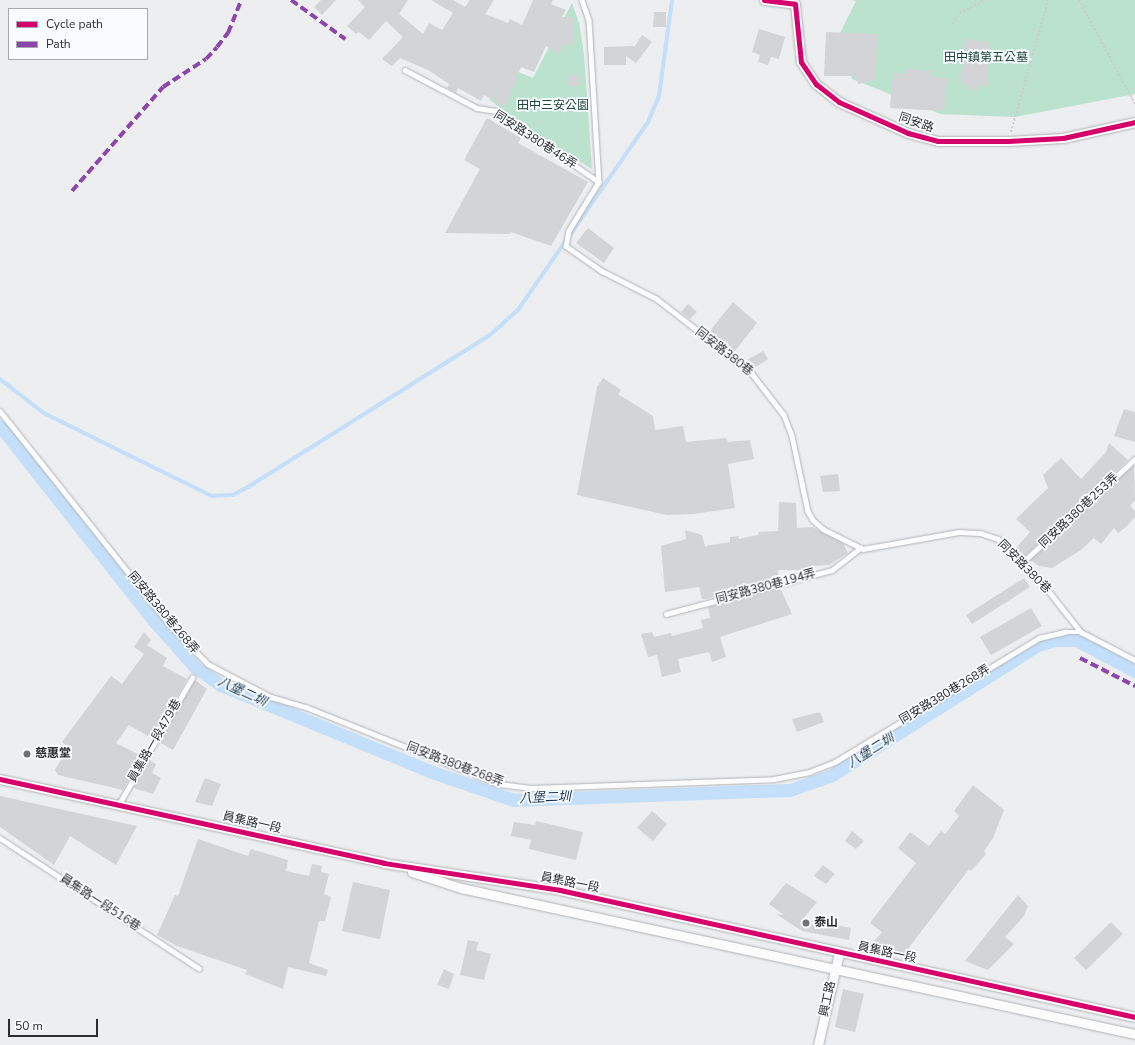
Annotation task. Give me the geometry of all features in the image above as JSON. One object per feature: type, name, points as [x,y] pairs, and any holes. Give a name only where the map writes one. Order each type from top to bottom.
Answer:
[{"type":"street","name":"同安路","points":[[764,0],[795,4],[801,62],[816,84],[839,102],[908,133],[938,141],[1008,141],[1063,138],[1135,122]]},
{"type":"street","name":"員集路一段","points":[[0,779],[384,863],[560,890],[1135,1018]]},
{"type":"street","name":"員集路一段","points":[[384,863],[461,888],[1135,1034]]},
{"type":"street","name":"興工路","points":[[818,1045],[834,968],[839,953]]},
{"type":"lane","points":[[582,0],[589,20],[599,182]]},
{"type":"lane","name":"同安路380巷46弄","points":[[405,70],[477,108],[496,111],[599,182]]},
{"type":"lane","name":"同安路380巷","points":[[599,182],[569,231],[566,246],[602,271],[657,299],[750,371],[784,415],[792,436],[802,488],[813,520],[860,548],[901,544],[958,532],[980,533],[998,539],[1023,562],[1081,632]]},
{"type":"lane","name":"同安路380巷268弄","points":[[0,411],[172,627],[208,664],[271,697],[306,707],[499,784],[533,788],[727,781],[774,779],[809,772],[835,762],[1039,638],[1065,632],[1081,632]]},
{"type":"lane","name":"同安路380巷253弄","points":[[1023,562],[1135,459]]},
{"type":"lane","name":"同安路380巷194弄","points":[[666,614],[832,570],[860,548]]},
{"type":"lane","points":[[1081,632],[1135,660]]},
{"type":"lane","name":"員集路一段479巷","points":[[119,804],[192,678]]},
{"type":"lane","name":"員集路一段516巷","points":[[0,838],[199,968]]},
{"type":"path","points":[[953,24],[960,13],[986,0]]},
{"type":"path","points":[[1008,141],[1048,0]]},
{"type":"path","points":[[1080,0],[1135,104]]},
{"type":"green space","name":"田中鎮第五公墓","points":[[852,0],[1135,0],[1135,94],[1015,117],[941,114],[852,79],[840,33],[856,1]]},
{"type":"green space","name":"田中三安公園","points":[[572,3],[579,23],[584,54],[592,169],[530,131],[490,100],[506,67],[533,78]]},
{"type":"building","points":[[321,0],[336,0],[322,15],[314,7]]},
{"type":"building","points":[[358,0],[408,0],[399,14],[423,34],[429,23],[442,30],[453,13],[431,0],[453,0],[465,7],[470,0],[494,0],[485,14],[508,23],[510,19],[522,25],[533,0],[553,0],[551,4],[566,10],[562,17],[574,17],[573,45],[563,45],[558,54],[546,46],[534,72],[521,67],[505,107],[484,95],[481,101],[458,88],[456,93],[447,88],[449,84],[428,70],[400,58],[392,66],[382,59],[403,37],[386,21],[369,40],[359,32],[356,34],[347,26],[365,7]]},
{"type":"building","points":[[654,12],[666,12],[666,27],[653,27]]},
{"type":"building","points":[[759,29],[785,37],[779,59],[771,57],[768,65],[758,62],[760,55],[752,52]]},
{"type":"building","points":[[826,32],[878,34],[875,80],[858,84],[857,80],[852,76],[824,76]]},
{"type":"building","points":[[642,35],[652,42],[636,63],[626,56],[626,65],[604,65],[604,47],[635,46]]},
{"type":"building","points":[[965,39],[990,42],[987,86],[978,85],[977,90],[968,89],[968,85],[961,84]]},
{"type":"building","points":[[905,69],[932,71],[932,76],[947,78],[944,111],[890,108],[893,74],[905,74]]},
{"type":"building","points":[[572,75],[576,75],[580,81],[576,87],[572,87],[568,83],[568,79]]},
{"type":"building","points":[[487,118],[521,138],[518,143],[588,182],[551,246],[511,232],[509,234],[445,233],[480,169],[464,160]]},
{"type":"building","points":[[588,228],[614,248],[604,263],[576,243]]},
{"type":"building","points":[[733,302],[757,323],[735,351],[710,331]]},
{"type":"building","points":[[688,304],[697,312],[690,319],[681,312]]},
{"type":"building","points":[[763,351],[768,359],[753,369],[747,360]]},
{"type":"building","points":[[603,378],[621,390],[618,394],[653,416],[655,430],[683,426],[686,442],[726,438],[728,442],[750,440],[754,459],[728,464],[735,508],[694,514],[667,515],[577,495],[597,387]]},
{"type":"building","points":[[1124,409],[1135,412],[1135,442],[1114,436]]},
{"type":"building","points":[[1109,443],[1128,460],[1025,556],[1016,548],[1030,532],[1016,519],[1048,488],[1043,475],[1061,458],[1081,479],[1106,452]]},
{"type":"building","points":[[1134,465],[1135,500],[1130,506],[1135,511],[1135,517],[1127,526],[1118,533],[1114,528],[1101,544],[1094,538],[1081,550],[1052,568],[1039,566],[1030,560]]},
{"type":"building","points":[[838,474],[840,491],[823,492],[820,476]]},
{"type":"building","points":[[779,502],[796,503],[797,528],[812,527],[843,543],[848,553],[829,565],[812,566],[813,570],[778,570],[779,580],[706,599],[702,599],[699,587],[665,592],[661,546],[686,539],[685,530],[702,535],[705,546],[730,542],[730,537],[738,536],[739,539],[758,535],[759,532],[778,531]]},
{"type":"building","points":[[1024,578],[1030,587],[972,624],[966,615]]},
{"type":"building","points":[[780,588],[792,614],[720,637],[726,657],[712,662],[709,652],[678,659],[681,672],[662,677],[657,655],[648,657],[641,634],[652,632],[654,637],[671,633],[672,636],[703,628],[701,620],[710,618],[708,607]]},
{"type":"building","points":[[1031,608],[1042,626],[991,655],[980,637]]},
{"type":"building","points":[[144,632],[151,640],[147,645],[167,658],[163,666],[187,679],[153,739],[129,725],[116,743],[142,756],[123,790],[58,775],[55,770],[68,747],[62,742],[111,676],[122,684],[144,654],[134,647]]},
{"type":"building","points":[[195,680],[207,689],[173,750],[159,742]]},
{"type":"building","points":[[820,712],[824,722],[797,732],[792,719]]},
{"type":"building","points":[[149,760],[156,764],[152,773],[161,778],[153,794],[133,788]]},
{"type":"building","points":[[205,778],[221,784],[212,806],[195,802]]},
{"type":"building","points":[[973,785],[1004,810],[993,838],[984,851],[986,854],[971,871],[969,869],[904,954],[871,945],[882,932],[870,923],[916,863],[898,848],[910,832],[929,846],[941,831],[945,834],[959,816],[954,811]]},
{"type":"building","points":[[0,796],[137,826],[116,865],[70,836],[54,865],[0,827]]},
{"type":"building","points":[[652,811],[667,824],[653,841],[637,828]]},
{"type":"building","points":[[536,821],[583,832],[576,860],[529,849],[531,840],[511,836],[514,822],[535,825]]},
{"type":"building","points":[[852,831],[864,841],[856,849],[845,841]]},
{"type":"building","points":[[198,839],[248,856],[251,849],[288,860],[286,871],[309,876],[312,864],[322,866],[321,872],[329,874],[324,894],[331,897],[325,921],[319,921],[309,963],[328,970],[326,976],[288,967],[283,989],[245,974],[247,970],[177,946],[157,935],[175,895],[178,896]]},
{"type":"building","points":[[823,865],[835,874],[826,884],[814,876]]},
{"type":"building","points":[[353,882],[390,890],[380,939],[342,931]]},
{"type":"building","points":[[786,883],[817,902],[803,919],[851,928],[849,940],[802,931],[776,914],[784,915],[769,904]]},
{"type":"building","points":[[1018,895],[1028,906],[1024,916],[1005,937],[1014,944],[988,970],[965,961]]},
{"type":"building","points":[[1111,922],[1123,934],[1086,970],[1074,958]]},
{"type":"building","points":[[468,940],[479,942],[476,950],[491,954],[484,980],[460,975]]},
{"type":"building","points":[[444,969],[454,974],[449,989],[437,985]]},
{"type":"building","points":[[843,989],[864,994],[855,1032],[835,1027]]},
{"type":"waterway","points":[[0,379],[44,413],[212,496],[233,495],[248,487],[489,336],[518,310],[648,122],[659,96],[672,0]]},
{"type":"waterway","name":"八堡二圳","points":[[0,426],[155,622],[195,667],[221,685],[432,772],[514,800],[790,790],[832,775],[1038,645],[1054,640],[1076,640],[1135,671]]},
{"type":"marked path","points":[[72,191],[163,87],[206,59],[217,47],[228,33],[241,0]]},
{"type":"marked path","points":[[291,0],[345,39]]},
{"type":"marked path","points":[[1080,658],[1135,686]]},
{"type":"cycle path","points":[[764,0],[795,4],[801,62],[816,84],[839,102],[908,133],[938,141],[1008,141],[1063,138],[1135,122]]},
{"type":"cycle path","points":[[0,779],[384,863],[560,890],[1135,1017]]},
{"type":"place","name":"慈惠堂","points":[[27,754]]},
{"type":"place","name":"泰山","points":[[806,923]]}]
